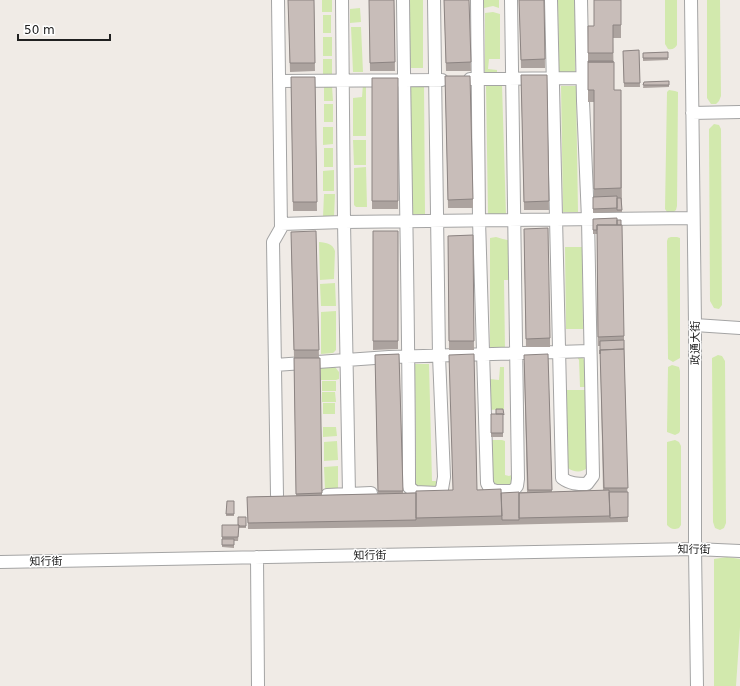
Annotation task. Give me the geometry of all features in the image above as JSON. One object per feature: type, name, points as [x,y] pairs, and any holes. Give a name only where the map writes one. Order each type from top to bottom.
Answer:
[{"type":"street","points":[[277,495],[273,242],[281,228],[278,0]]},
{"type":"street","points":[[342,0],[349,494]]},
{"type":"street","points":[[403,0],[405,221],[409,357],[409,487],[415,492],[438,493],[442,489],[444,477],[439,356],[434,0]]},
{"type":"street","points":[[477,0],[479,220],[487,483],[490,489],[513,491],[517,486],[518,479],[511,0]]},
{"type":"street","points":[[551,0],[562,478],[566,482],[572,484],[587,484],[593,476],[588,219],[582,78],[581,0]]},
{"type":"street","name":"政通大街","points":[[691,0],[697,686]]},
{"type":"street","points":[[279,81],[582,78]]},
{"type":"street","points":[[692,113],[740,112]]},
{"type":"street","points":[[281,224],[694,218]]},
{"type":"street","points":[[695,325],[740,328]]},
{"type":"street","points":[[275,365],[409,357],[590,351]]},
{"type":"street","points":[[327,494],[371,492]]},
{"type":"street","name":"知行街","points":[[0,562],[695,549],[740,551]]},
{"type":"street","points":[[257,557],[258,686]]},
{"type":"green space","points":[[322,0],[332,0],[332,12],[322,12]]},
{"type":"green space","points":[[409,0],[423,0],[423,68],[409,68]]},
{"type":"green space","points":[[484,0],[499,0],[499,8],[493,6],[484,8]]},
{"type":"green space","points":[[558,0],[575,0],[575,73],[559,73]]},
{"type":"green space","points":[[665,0],[677,0],[677,45],[675,48],[671,49],[668,49],[665,44]]},
{"type":"green space","points":[[707,0],[720,0],[721,96],[716,104],[711,104],[707,98]]},
{"type":"green space","points":[[360,8],[361,22],[350,23],[350,9]]},
{"type":"green space","points":[[493,12],[500,14],[500,59],[489,59],[488,69],[497,70],[497,74],[485,74],[485,13]]},
{"type":"green space","points":[[323,15],[331,15],[331,33],[323,33]]},
{"type":"green space","points":[[351,27],[361,27],[363,72],[353,72]]},
{"type":"green space","points":[[323,37],[332,37],[332,56],[323,56]]},
{"type":"green space","points":[[323,59],[332,59],[332,75],[323,75]]},
{"type":"green space","points":[[490,83],[502,85],[506,215],[488,215],[486,86]]},
{"type":"green space","points":[[363,84],[366,86],[366,136],[353,136],[353,98],[362,97]]},
{"type":"green space","points":[[412,84],[424,86],[425,214],[412,214],[409,87]]},
{"type":"green space","points":[[324,86],[332,86],[333,101],[324,101]]},
{"type":"green space","points":[[561,86],[576,86],[578,212],[563,212]]},
{"type":"green space","points":[[669,90],[678,92],[677,206],[676,210],[672,213],[667,212],[665,209],[667,92]]},
{"type":"green space","points":[[324,104],[333,104],[333,122],[324,122]]},
{"type":"green space","points":[[714,124],[719,125],[721,129],[722,305],[719,309],[714,308],[710,301],[709,129]]},
{"type":"green space","points":[[323,127],[333,127],[333,144],[323,145]]},
{"type":"green space","points":[[353,140],[366,140],[366,165],[354,165]]},
{"type":"green space","points":[[324,148],[333,148],[333,167],[324,167]]},
{"type":"green space","points":[[366,167],[367,207],[356,207],[354,205],[354,168]]},
{"type":"green space","points":[[334,170],[334,191],[323,191],[323,171]]},
{"type":"green space","points":[[324,194],[335,194],[334,217],[323,217]]},
{"type":"green space","points":[[496,237],[510,240],[510,278],[508,280],[504,280],[505,350],[490,350],[490,238]]},
{"type":"green space","points":[[668,238],[680,238],[680,358],[673,362],[668,359],[667,241]]},
{"type":"green space","points":[[319,242],[327,243],[334,248],[334,279],[320,280]]},
{"type":"green space","points":[[565,247],[582,247],[583,329],[566,329]]},
{"type":"green space","points":[[335,283],[336,306],[321,306],[320,284]]},
{"type":"green space","points":[[336,311],[336,350],[333,353],[321,354],[321,312]]},
{"type":"green space","points":[[718,355],[722,356],[725,361],[726,523],[724,528],[720,530],[715,528],[713,522],[712,358]]},
{"type":"green space","points":[[581,356],[584,360],[585,387],[580,387],[579,360],[577,357]]},
{"type":"green space","points":[[415,364],[429,364],[432,481],[436,481],[436,488],[416,486]]},
{"type":"green space","points":[[672,365],[679,367],[680,371],[680,431],[675,435],[667,432],[668,367]]},
{"type":"green space","points":[[335,367],[339,372],[339,379],[321,380],[321,368]]},
{"type":"green space","points":[[500,367],[504,367],[504,409],[489,410],[490,379],[499,380]]},
{"type":"green space","points":[[322,381],[336,381],[336,391],[322,391]]},
{"type":"green space","points":[[566,390],[586,390],[587,468],[585,470],[575,471],[568,468]]},
{"type":"green space","points":[[322,392],[335,392],[336,402],[322,402]]},
{"type":"green space","points":[[323,403],[335,403],[335,414],[323,414]]},
{"type":"green space","points":[[323,427],[336,427],[337,436],[323,437]]},
{"type":"green space","points":[[490,440],[505,441],[505,475],[509,476],[514,474],[513,485],[508,488],[491,484]]},
{"type":"green space","points":[[675,440],[679,442],[681,446],[681,525],[679,528],[674,529],[667,525],[667,442]]},
{"type":"green space","points":[[337,441],[338,460],[324,461],[324,442]]},
{"type":"green space","points":[[338,466],[338,489],[325,490],[324,467]]},
{"type":"green space","points":[[727,557],[740,559],[740,627],[736,686],[714,686],[714,559]]},
{"type":"building","points":[[288,0],[314,0],[315,63],[290,63]]},
{"type":"building","points":[[369,0],[394,0],[395,62],[370,63]]},
{"type":"building","points":[[444,0],[469,0],[471,62],[446,63]]},
{"type":"building","points":[[519,0],[544,0],[545,59],[521,60]]},
{"type":"building","points":[[594,0],[621,0],[621,25],[613,25],[613,53],[588,53],[588,26],[594,26]]},
{"type":"building","points":[[639,50],[640,83],[624,83],[623,51]]},
{"type":"building","points":[[668,52],[668,58],[643,58],[643,53]]},
{"type":"building","points":[[613,61],[613,62],[588,62]]},
{"type":"building","points":[[588,62],[614,62],[614,90],[621,90],[621,188],[594,189],[594,90],[588,90]]},
{"type":"building","points":[[521,75],[547,75],[549,201],[524,202]]},
{"type":"building","points":[[445,76],[470,76],[473,199],[448,200]]},
{"type":"building","points":[[291,77],[315,77],[317,202],[293,202]]},
{"type":"building","points":[[372,78],[398,78],[398,201],[372,201]]},
{"type":"building","points":[[669,81],[669,85],[643,85],[644,82]]},
{"type":"building","points":[[617,196],[617,208],[593,209],[593,197]]},
{"type":"building","points":[[617,198],[621,198],[622,210],[617,210]]},
{"type":"building","points":[[617,218],[617,225],[597,225],[597,230],[593,230],[593,219]]},
{"type":"building","points":[[617,220],[621,220],[621,225],[617,225]]},
{"type":"building","points":[[597,225],[622,225],[624,336],[598,337]]},
{"type":"building","points":[[548,228],[550,338],[526,339],[524,229]]},
{"type":"building","points":[[316,231],[319,350],[294,350],[291,232]]},
{"type":"building","points":[[373,231],[398,231],[398,341],[373,341]]},
{"type":"building","points":[[473,235],[474,341],[449,341],[448,236]]},
{"type":"building","points":[[624,340],[624,349],[600,350],[600,341]]},
{"type":"building","points":[[624,349],[628,488],[604,488],[600,350]]},
{"type":"building","points":[[399,354],[403,491],[378,491],[375,355]]},
{"type":"building","points":[[474,354],[477,490],[501,489],[502,516],[416,518],[416,491],[453,490],[449,355]]},
{"type":"building","points":[[548,354],[552,490],[528,490],[524,355]]},
{"type":"building","points":[[294,358],[320,358],[322,493],[296,494]]},
{"type":"building","points":[[496,409],[503,409],[504,415],[496,414]]},
{"type":"building","points":[[491,414],[503,414],[503,433],[491,433]]},
{"type":"building","points":[[609,490],[610,516],[519,518],[519,493]]},
{"type":"building","points":[[519,492],[519,520],[502,520],[501,493]]},
{"type":"building","points":[[609,492],[628,492],[628,517],[610,518]]},
{"type":"building","points":[[416,493],[416,520],[248,523],[247,497]]},
{"type":"building","points":[[227,501],[234,501],[234,514],[226,514]]},
{"type":"building","points":[[238,517],[246,517],[246,526],[238,525]]},
{"type":"building","points":[[222,525],[239,525],[238,537],[222,537]]},
{"type":"building","points":[[222,539],[234,539],[234,545],[222,545]]}]
